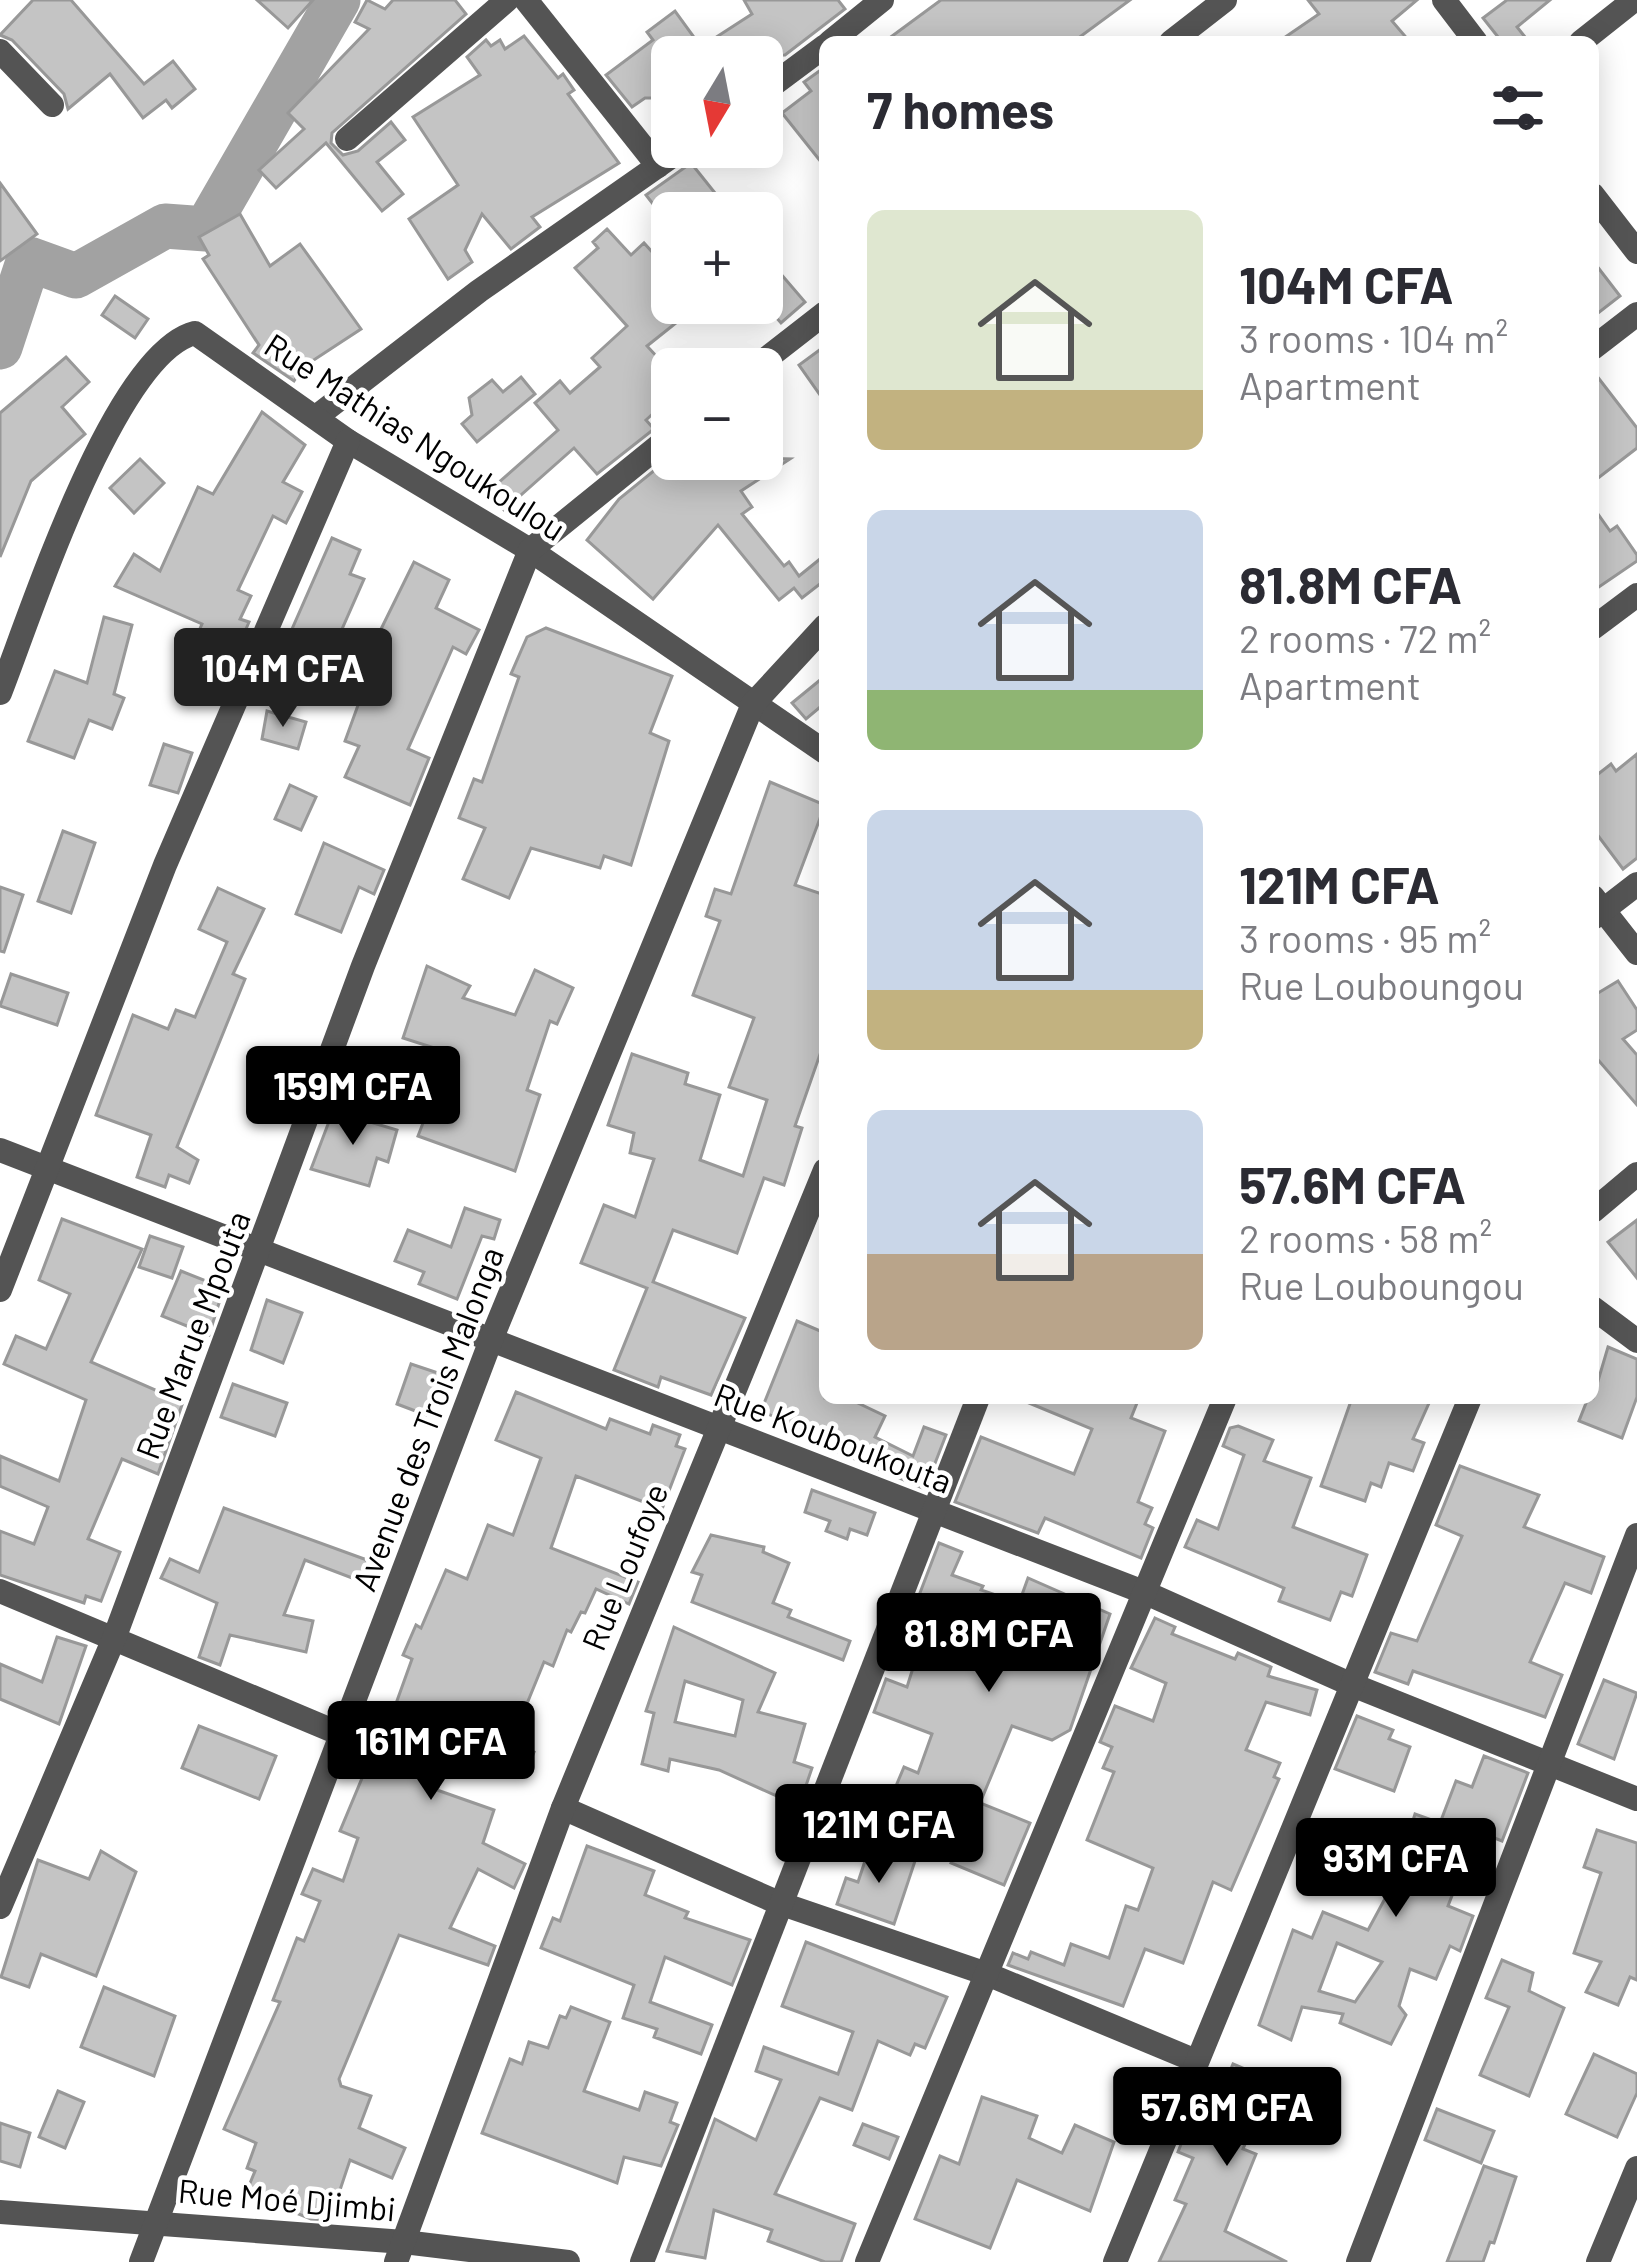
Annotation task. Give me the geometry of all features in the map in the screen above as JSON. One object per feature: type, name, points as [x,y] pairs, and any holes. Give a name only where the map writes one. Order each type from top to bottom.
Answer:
[{"type":"street","points":[[347,139],[507,0]]},
{"type":"street","points":[[526,0],[651,157]]},
{"type":"street","points":[[837,36],[882,0]]},
{"type":"street","points":[[1179,36],[1225,0]]},
{"type":"street","points":[[1444,0],[1471,36]]},
{"type":"street","points":[[1589,36],[1634,0]]},
{"type":"street","points":[[783,77],[819,50]]},
{"type":"street","points":[[0,51],[52,105]]},
{"type":"street","points":[[316,417],[478,291],[655,168]]},
{"type":"street","points":[[1599,202],[1637,253]]},
{"type":"street","points":[[1599,343],[1637,314]]},
{"type":"street","points":[[780,348],[819,318]]},
{"type":"street","name":"Rue Mathias Ngoukoulou","points":[[0,693],[101,438],[165,350],[183,336],[207,338],[347,441],[530,550],[819,748]]},
{"type":"street","points":[[0,1290],[164,865],[347,441]]},
{"type":"street","name":"Rue Marue Mpouta","points":[[0,1907],[115,1636],[363,966],[530,550],[651,452]]},
{"type":"street","points":[[1599,624],[1637,595]]},
{"type":"street","name":"Avenue des Trois Malonga","points":[[140,2262],[490,1340],[753,704],[819,632]]},
{"type":"street","points":[[1599,906],[1637,884]]},
{"type":"street","points":[[1599,911],[1637,953]]},
{"type":"street","name":"Rue Kouboukouta","points":[[0,1150],[1146,1594],[1350,1684],[1637,1799]]},
{"type":"street","points":[[1599,1205],[1637,1174]]},
{"type":"street","name":"Rue Loufoye","points":[[400,2252],[563,1808],[819,1184]]},
{"type":"street","points":[[1599,1312],[1637,1341]]},
{"type":"street","points":[[642,2262],[976,1404]]},
{"type":"street","points":[[866,2262],[1224,1404]]},
{"type":"street","points":[[1115,2262],[1467,1404]]},
{"type":"street","points":[[1358,2262],[1552,1767],[1637,1535]]},
{"type":"street","points":[[0,1591],[343,1735]]},
{"type":"street","points":[[563,1808],[779,1903],[987,1974],[1196,2061]]},
{"type":"street","points":[[1598,2262],[1637,2168]]},
{"type":"street","name":"Rue Moé Djimbi","points":[[0,2212],[156,2223],[400,2252],[568,2262]]},
{"type":"building","points":[[33,0],[71,0],[144,84],[173,61],[195,89],[172,108],[166,100],[143,118],[110,74],[68,109],[64,94],[12,40],[0,35]]},
{"type":"building","points":[[257,0],[313,0],[288,28]]},
{"type":"building","points":[[367,0],[385,9],[393,0],[455,0],[466,14],[332,133],[331,143],[343,155],[358,151],[391,122],[405,140],[377,162],[403,194],[382,211],[326,143],[276,188],[259,170],[304,129],[288,113],[369,29],[355,22]]},
{"type":"building","points":[[744,0],[838,0],[845,9],[785,55],[783,36],[718,36],[752,14]]},
{"type":"building","points":[[941,0],[1130,0],[1081,36],[892,36]]},
{"type":"building","points":[[1308,0],[1417,0],[1392,21],[1405,36],[1287,36],[1319,14]]},
{"type":"building","points":[[1507,0],[1550,0],[1517,27],[1524,36],[1497,36],[1483,18]]},
{"type":"building","points":[[675,11],[693,36],[651,37],[647,32]]},
{"type":"building","points":[[524,36],[558,78],[563,74],[574,90],[568,94],[619,163],[532,217],[540,227],[511,249],[482,214],[465,250],[472,262],[448,279],[409,219],[458,185],[413,117],[480,75],[467,57],[486,40],[491,46],[500,40],[505,49]]},
{"type":"building","points":[[651,41],[651,98],[632,107],[606,75]]},
{"type":"building","points":[[819,71],[819,159],[783,114],[811,91],[804,82]]},
{"type":"building","points":[[684,168],[695,168],[714,192],[651,192],[651,201],[646,195]]},
{"type":"building","points":[[0,183],[37,234],[0,261]]},
{"type":"building","points":[[240,214],[270,266],[300,244],[361,329],[303,367],[294,381],[253,353],[259,345],[203,259],[209,255],[199,237]]},
{"type":"building","points":[[607,229],[631,255],[644,243],[651,251],[651,324],[675,324],[647,346],[651,350],[651,415],[646,420],[651,431],[597,474],[574,448],[504,510],[488,492],[558,430],[535,403],[560,381],[570,393],[600,367],[592,358],[627,326],[575,268],[598,248],[593,242]]},
{"type":"building","points":[[1599,269],[1620,296],[1599,312]]},
{"type":"building","points":[[783,276],[805,302],[783,321]]},
{"type":"building","points":[[115,296],[148,319],[135,338],[102,315]]},
{"type":"building","points":[[819,350],[819,393],[799,365]]},
{"type":"building","points":[[66,357],[89,382],[62,407],[85,434],[31,481],[0,557],[0,413]]},
{"type":"building","points":[[521,377],[535,394],[477,442],[462,424],[472,415],[469,398],[492,380],[503,392]]},
{"type":"building","points":[[1599,379],[1637,428],[1637,448],[1599,477]]},
{"type":"building","points":[[262,412],[305,445],[283,482],[302,492],[286,523],[273,516],[238,590],[251,596],[240,619],[249,622],[237,650],[198,633],[202,624],[115,586],[134,554],[160,571],[198,487],[213,494]]},
{"type":"building","points":[[140,459],[164,483],[134,513],[110,488]]},
{"type":"building","points":[[651,473],[651,480],[758,480],[741,491],[752,507],[742,514],[784,566],[789,562],[799,576],[819,560],[819,585],[802,598],[794,588],[779,600],[718,525],[653,599],[587,540],[619,499]]},
{"type":"building","points":[[1599,515],[1610,531],[1617,526],[1637,561],[1599,587]]},
{"type":"building","points":[[332,538],[360,550],[350,574],[364,579],[320,679],[278,661]]},
{"type":"building","points":[[414,562],[449,580],[436,608],[479,630],[466,654],[453,647],[408,749],[429,758],[410,805],[345,777],[359,746],[345,741],[361,697],[350,692]]},
{"type":"building","points":[[104,617],[132,625],[114,694],[124,698],[112,729],[89,720],[74,758],[28,741],[55,671],[87,683]]},
{"type":"building","points":[[546,628],[672,676],[650,733],[669,741],[631,865],[604,856],[600,868],[531,848],[509,898],[463,879],[485,828],[459,818],[474,779],[482,782],[519,677],[511,674],[527,637]]},
{"type":"building","points":[[819,681],[819,708],[806,719],[792,703]]},
{"type":"building","points":[[267,711],[306,722],[298,749],[262,739]]},
{"type":"building","points":[[164,744],[192,753],[178,793],[150,785]]},
{"type":"building","points":[[1637,754],[1637,858],[1623,869],[1599,837],[1599,773],[1611,764],[1616,771]]},
{"type":"building","points":[[770,782],[819,802],[819,821],[795,885],[819,893],[819,1057],[795,1126],[802,1128],[784,1185],[764,1178],[737,1253],[673,1230],[653,1282],[745,1318],[711,1395],[661,1377],[658,1387],[614,1370],[647,1288],[581,1263],[604,1205],[635,1217],[654,1159],[630,1153],[634,1133],[608,1125],[632,1054],[688,1073],[685,1084],[720,1095],[700,1160],[743,1176],[767,1100],[729,1087],[754,1018],[693,995],[720,921],[706,916],[715,889],[731,894]]},
{"type":"building","points":[[290,785],[316,797],[301,830],[275,819]]},
{"type":"building","points":[[63,831],[95,843],[71,913],[38,901]]},
{"type":"building","points":[[324,843],[384,870],[374,894],[359,887],[341,932],[296,914]]},
{"type":"building","points":[[0,887],[23,895],[4,952],[0,951]]},
{"type":"building","points":[[218,888],[264,909],[233,974],[245,979],[177,1147],[198,1160],[189,1183],[169,1175],[165,1187],[137,1177],[151,1135],[96,1115],[133,1015],[168,1029],[176,1010],[195,1017],[227,942],[199,929]]},
{"type":"building","points":[[427,966],[470,986],[463,998],[515,1015],[535,970],[573,988],[557,1024],[550,1021],[527,1090],[540,1095],[515,1171],[418,1136],[450,1053],[403,1038]]},
{"type":"building","points":[[11,974],[68,993],[57,1025],[0,1006]]},
{"type":"building","points":[[1618,981],[1637,1010],[1637,1030],[1623,1039],[1637,1055],[1637,1105],[1599,1061],[1599,992]]},
{"type":"building","points":[[333,1111],[397,1130],[388,1162],[377,1158],[369,1186],[311,1169]]},
{"type":"building","points":[[465,1208],[500,1220],[494,1239],[482,1236],[457,1299],[419,1284],[424,1272],[395,1261],[408,1230],[451,1247]]},
{"type":"building","points":[[62,1219],[142,1249],[91,1362],[183,1402],[158,1474],[122,1459],[88,1539],[120,1552],[101,1601],[86,1596],[84,1603],[0,1575],[0,1531],[34,1544],[48,1507],[0,1486],[0,1456],[59,1481],[86,1400],[4,1364],[16,1336],[46,1349],[70,1294],[39,1280]]},
{"type":"building","points":[[1637,1220],[1637,1278],[1608,1242]]},
{"type":"building","points":[[150,1236],[183,1247],[172,1278],[139,1267]]},
{"type":"building","points":[[181,1271],[219,1286],[214,1298],[220,1300],[209,1335],[162,1316]]},
{"type":"building","points":[[267,1300],[302,1313],[283,1363],[251,1350]]},
{"type":"building","points":[[797,1321],[819,1330],[819,1404],[860,1404],[885,1416],[875,1437],[913,1456],[924,1427],[946,1435],[925,1489],[822,1445],[825,1439],[761,1411]]},
{"type":"building","points":[[1608,1347],[1637,1359],[1637,1397],[1622,1438],[1579,1421],[1586,1404],[1599,1404],[1599,1378]]},
{"type":"building","points":[[411,1364],[441,1374],[426,1415],[397,1404]]},
{"type":"building","points":[[233,1384],[287,1403],[275,1436],[221,1417]]},
{"type":"building","points":[[516,1392],[606,1429],[610,1419],[650,1434],[653,1425],[680,1435],[676,1446],[685,1449],[662,1509],[576,1476],[551,1548],[638,1582],[629,1604],[596,1589],[585,1613],[581,1612],[571,1632],[567,1630],[553,1666],[544,1662],[515,1733],[522,1736],[518,1746],[534,1752],[524,1777],[451,1754],[437,1790],[494,1810],[483,1843],[525,1864],[514,1888],[478,1869],[450,1928],[495,1946],[488,1965],[399,1935],[339,2079],[341,2086],[371,2096],[359,2128],[405,2148],[392,2178],[350,2160],[330,2220],[311,2219],[246,2193],[255,2171],[247,2168],[256,2143],[224,2129],[280,2002],[273,2000],[297,1938],[304,1941],[320,1901],[302,1894],[313,1869],[343,1881],[358,1838],[340,1831],[370,1759],[375,1762],[412,1659],[403,1655],[416,1625],[421,1628],[446,1570],[467,1579],[488,1525],[513,1535],[541,1458],[496,1440]]},
{"type":"building","points":[[1032,1404],[1137,1404],[1131,1418],[1165,1431],[1138,1502],[1152,1508],[1145,1524],[1153,1528],[1141,1558],[1045,1518],[1038,1533],[955,1502],[981,1437],[1074,1474],[1092,1429]]},
{"type":"building","points":[[1350,1404],[1429,1404],[1413,1439],[1424,1443],[1413,1471],[1389,1463],[1381,1487],[1371,1483],[1365,1501],[1321,1486]]},
{"type":"building","points":[[1238,1426],[1273,1440],[1264,1461],[1311,1478],[1293,1527],[1367,1555],[1352,1596],[1341,1592],[1330,1620],[1279,1601],[1284,1588],[1185,1547],[1197,1520],[1218,1529],[1244,1455],[1223,1446],[1230,1428]]},
{"type":"building","points":[[1460,1466],[1539,1495],[1524,1527],[1604,1557],[1591,1593],[1565,1583],[1530,1662],[1562,1675],[1545,1717],[1413,1671],[1408,1684],[1375,1672],[1391,1633],[1417,1641],[1462,1536],[1436,1525]]},
{"type":"building","points":[[812,1490],[875,1513],[867,1535],[850,1529],[847,1539],[826,1531],[830,1521],[805,1512]]},
{"type":"building","points":[[224,1508],[367,1560],[360,1581],[305,1560],[284,1615],[313,1621],[306,1652],[230,1635],[220,1665],[199,1657],[217,1603],[161,1578],[170,1559],[199,1572]]},
{"type":"building","points":[[711,1535],[764,1547],[763,1552],[789,1563],[773,1603],[791,1610],[788,1617],[850,1641],[843,1660],[692,1602],[702,1575],[692,1572]]},
{"type":"building","points":[[939,1543],[962,1552],[952,1575],[983,1586],[981,1590],[1019,1603],[1028,1578],[1110,1614],[1070,1730],[1052,1740],[1012,1726],[980,1803],[1030,1823],[1004,1885],[951,1863],[971,1817],[896,1786],[904,1767],[918,1773],[932,1734],[874,1712],[886,1679],[907,1687],[931,1611],[915,1606]]},
{"type":"building","points":[[1155,1618],[1175,1627],[1172,1634],[1235,1659],[1238,1653],[1271,1667],[1268,1676],[1317,1690],[1310,1715],[1266,1702],[1246,1750],[1280,1763],[1274,1777],[1279,1779],[1231,1890],[1213,1882],[1183,1963],[1145,1949],[1123,2006],[1008,1965],[1013,1953],[1028,1959],[1031,1952],[1064,1965],[1071,1944],[1109,1958],[1126,1906],[1138,1910],[1153,1868],[1087,1840],[1114,1772],[1103,1768],[1112,1747],[1100,1742],[1115,1706],[1153,1721],[1166,1683],[1131,1668]]},
{"type":"building","points":[[674,1627],[775,1673],[758,1712],[805,1724],[794,1762],[812,1768],[799,1806],[719,1770],[670,1759],[668,1771],[642,1764],[654,1713],[646,1711]],"holes":[[[685,1681],[743,1700],[735,1736],[675,1722]]]},
{"type":"building","points":[[57,1637],[86,1646],[59,1724],[0,1699],[0,1664],[42,1682]]},
{"type":"building","points":[[1604,1680],[1637,1693],[1614,1759],[1578,1744]]},
{"type":"building","points":[[1357,1716],[1393,1730],[1389,1739],[1410,1747],[1394,1791],[1335,1769]]},
{"type":"building","points":[[199,1726],[276,1756],[259,1799],[182,1768]]},
{"type":"building","points":[[1484,1756],[1528,1773],[1502,1841],[1477,1831],[1448,1906],[1473,1916],[1460,1951],[1450,1946],[1436,1979],[1410,1969],[1399,2006],[1406,2015],[1391,2044],[1340,2023],[1343,2014],[1302,2007],[1291,2040],[1259,2025],[1293,1930],[1312,1938],[1323,1912],[1368,1930],[1394,1882],[1415,1814],[1440,1823],[1456,1781],[1472,1787]],"holes":[[[1337,1943],[1382,1962],[1355,2002],[1319,1991]]]},
{"type":"building","points":[[1597,1830],[1637,1843],[1637,1980],[1630,1977],[1618,2005],[1586,1992],[1601,1962],[1574,1953],[1601,1873],[1584,1867]]},
{"type":"building","points":[[587,1846],[654,1871],[645,1895],[688,1912],[685,1918],[750,1940],[732,1985],[665,1957],[650,2002],[712,2025],[701,2054],[654,2037],[657,2029],[623,2018],[634,1985],[541,1948],[553,1918],[560,1921]]},
{"type":"building","points":[[870,1846],[915,1861],[894,1924],[837,1904],[846,1878],[858,1882]]},
{"type":"building","points":[[101,1851],[136,1872],[96,1976],[41,1954],[29,1987],[1,1977],[38,1860],[89,1879]]},
{"type":"building","points":[[806,1942],[947,1997],[925,2048],[915,2044],[910,2055],[878,2041],[852,2110],[820,2098],[775,2194],[855,2224],[841,2262],[825,2262],[768,2241],[772,2230],[714,2210],[705,2258],[667,2251],[715,2119],[756,2140],[781,2080],[756,2071],[764,2047],[838,2074],[853,2032],[782,2006]]},
{"type":"building","points":[[1502,1960],[1533,1973],[1529,1991],[1564,2008],[1529,2096],[1480,2075],[1509,2007],[1486,1998]]},
{"type":"building","points":[[104,1987],[175,2016],[154,2076],[81,2047]]},
{"type":"building","points":[[571,2007],[610,2022],[584,2091],[639,2110],[645,2092],[677,2103],[670,2122],[678,2125],[661,2166],[624,2157],[617,2183],[482,2133],[510,2059],[522,2064],[529,2042],[548,2048],[560,2016],[566,2018]]},
{"type":"building","points":[[1594,2054],[1637,2074],[1637,2093],[1617,2137],[1566,2114]]},
{"type":"building","points":[[1233,2064],[1320,2101],[1309,2128],[1261,2107],[1243,2149],[1256,2154],[1225,2231],[1287,2262],[1159,2262],[1186,2204],[1175,2200],[1193,2158],[1178,2152],[1189,2124],[1205,2131]]},
{"type":"building","points":[[58,2091],[84,2102],[65,2148],[39,2137]]},
{"type":"building","points":[[982,2097],[1037,2116],[1029,2138],[1062,2153],[1075,2125],[1114,2142],[1090,2211],[1017,2180],[990,2248],[915,2219],[940,2156],[959,2164]]},
{"type":"building","points":[[1437,2109],[1494,2131],[1481,2163],[1425,2140]]},
{"type":"building","points":[[0,2123],[30,2133],[20,2167],[0,2161]]},
{"type":"building","points":[[863,2124],[898,2137],[889,2159],[854,2145]]},
{"type":"building","points":[[1484,2166],[1516,2177],[1494,2243],[1490,2242],[1483,2262],[1447,2262]]},
{"type":"waterway","points":[[0,347],[29,259],[76,276],[165,226],[206,229],[338,0]]}]
